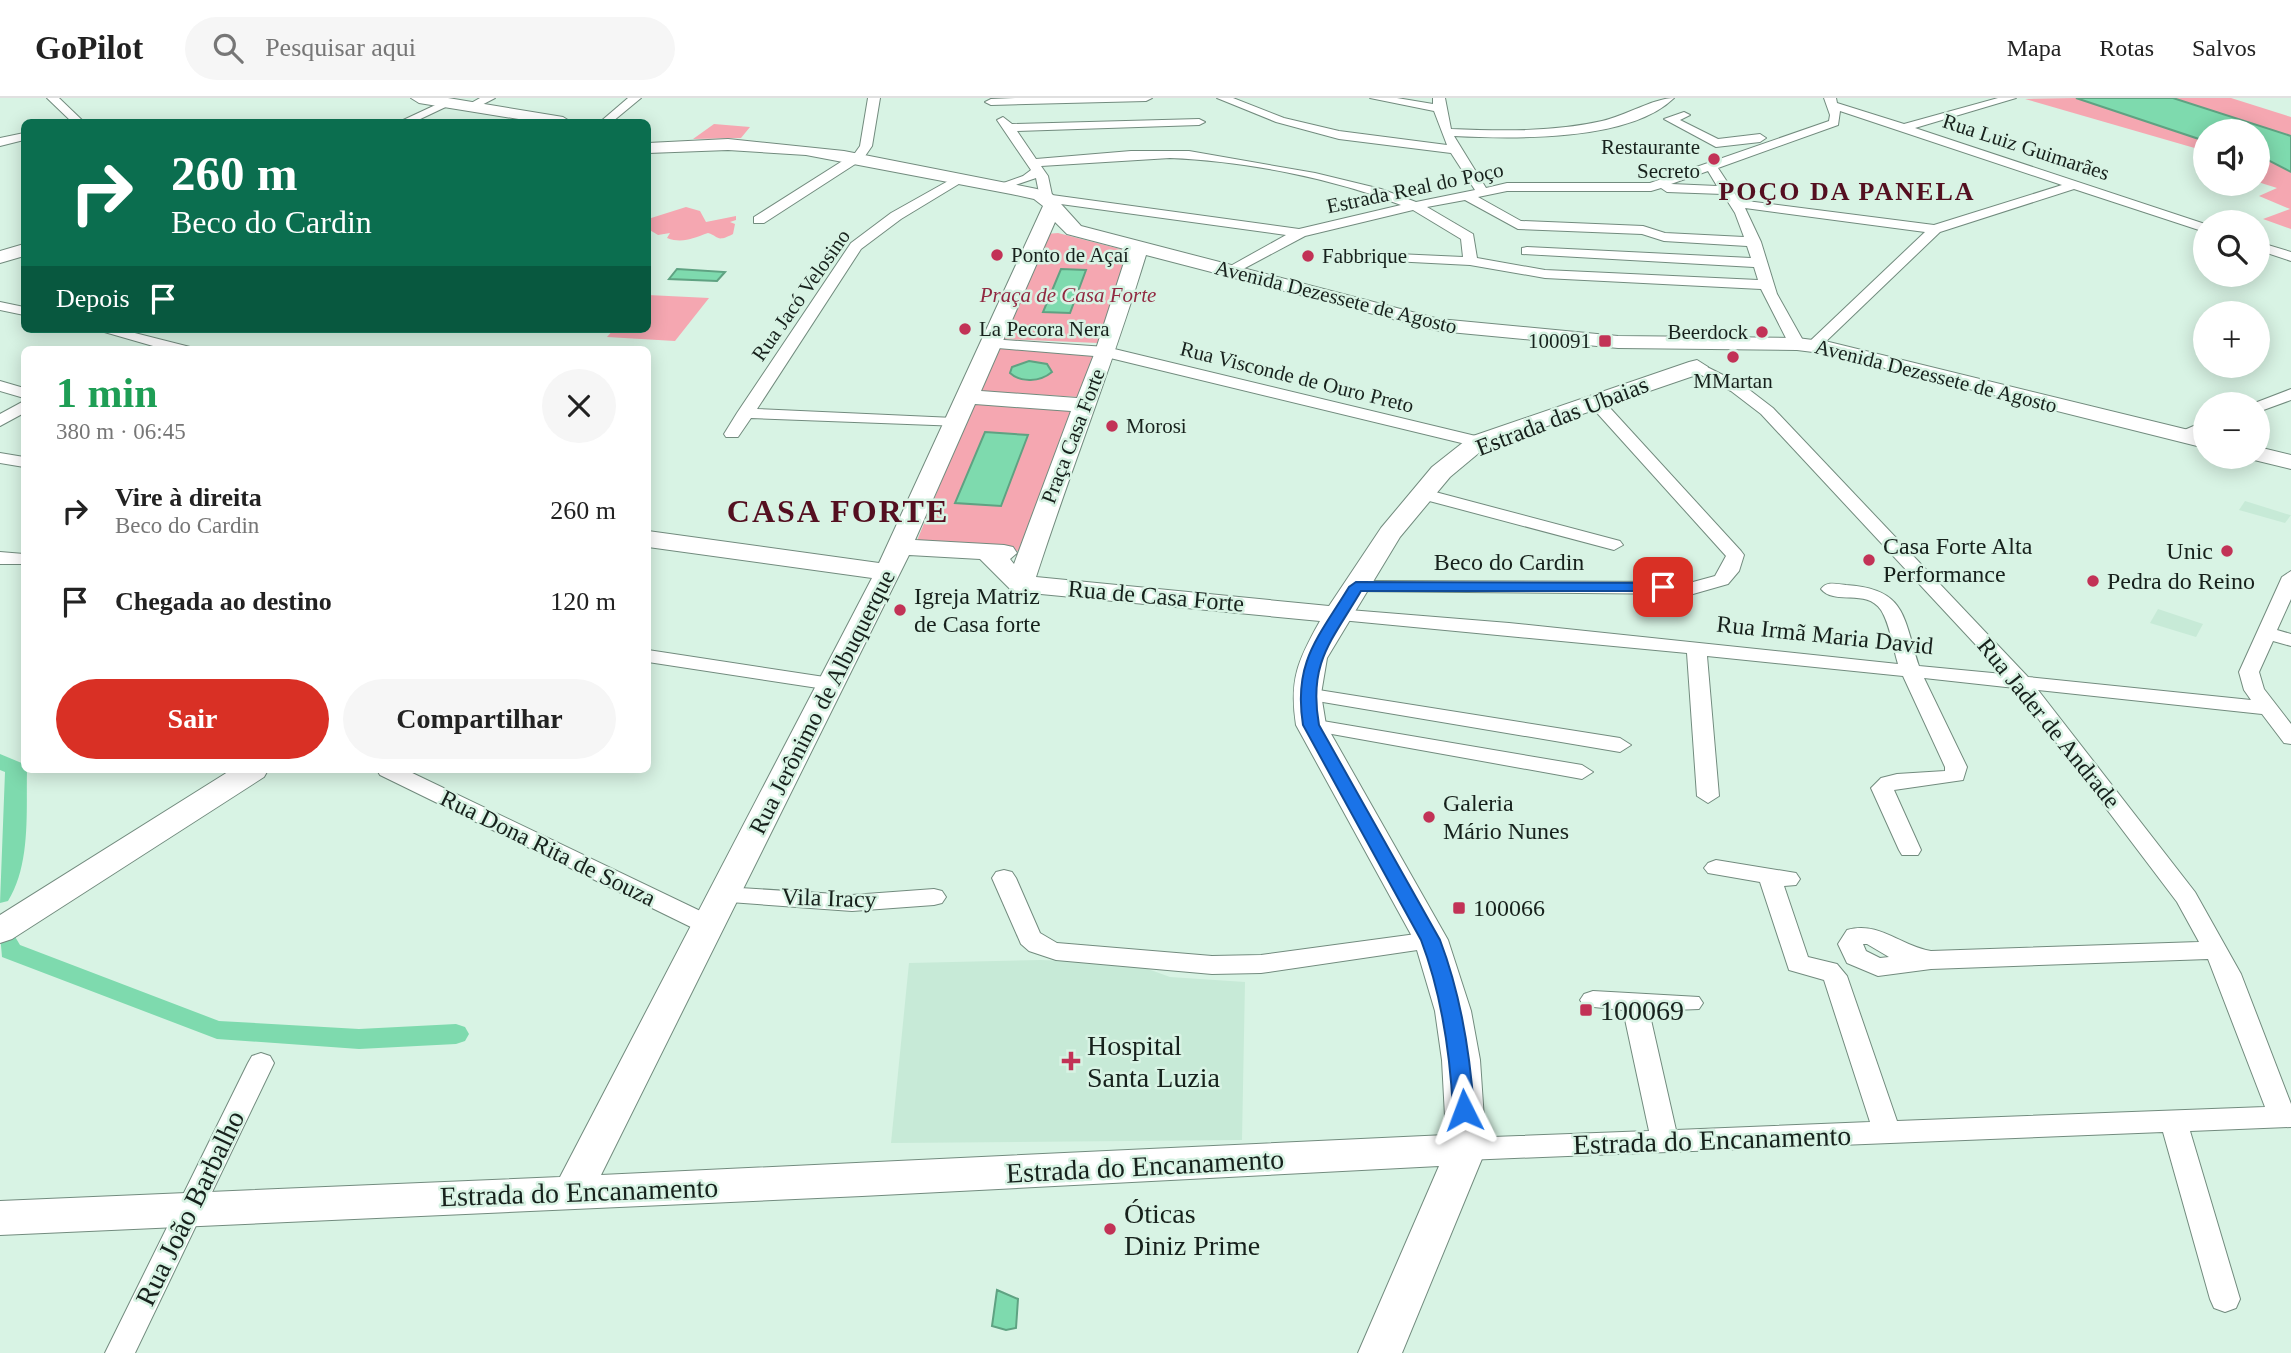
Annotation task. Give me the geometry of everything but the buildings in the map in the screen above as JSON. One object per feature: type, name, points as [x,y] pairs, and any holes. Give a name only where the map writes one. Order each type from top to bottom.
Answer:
[{"type":"main road","points":[[419,98],[544,119]]},
{"type":"main road","points":[[651,136],[724,143]]},
{"type":"main road","name":"Avenida Dezessete de Agosto","points":[[651,148],[724,143],[797,147],[859,156],[1001,186],[1053,206],[1074,230],[1440,325],[1541,336],[1673,343]]},
{"type":"main road","name":"Rua Jerônimo de Albuquerque","points":[[573,1191],[894,559],[1053,206]]},
{"type":"main road","name":"Praça Casa Forte","points":[[1020,584],[1106,352],[1138,248]]},
{"type":"main road","points":[[0,257],[21,251]]},
{"type":"main road","name":"Rua Jader de Andrade","points":[[1673,343],[1699,356]]},
{"type":"main road","name":"Avenida Dezessete de Agosto","points":[[1699,356],[1805,345],[2193,438]]},
{"type":"main road","name":"Estrada das Ubaias","points":[[1308,709],[1314,658],[1337,615],[1390,533],[1441,472],[1478,442],[1594,400],[1699,356]]},
{"type":"main road","points":[[968,397],[1085,405]]},
{"type":"main road","points":[[2270,457],[2291,462]]},
{"type":"main road","points":[[651,539],[894,559],[987,552],[1030,555]]},
{"type":"main road","points":[[987,552],[1020,584]]},
{"type":"main road","name":"Rua de Casa Forte","points":[[1020,584],[1189,598],[1337,615]]},
{"type":"main road","points":[[1308,709],[1431,940],[1453,1011],[1461,1060],[1466,1149],[1380,1353]]},
{"type":"main road","points":[[0,931],[248,773]]},
{"type":"main road","name":"Estrada do Encanamento","points":[[0,1218],[862,1180],[1466,1149]]},
{"type":"street","points":[[54,98],[75,119]]},
{"type":"street","points":[[470,107],[489,98]]},
{"type":"street","points":[[609,119],[635,98]]},
{"type":"street","points":[[760,220],[859,156],[866,146],[873,98]]},
{"type":"street","points":[[990,100],[1146,98]]},
{"type":"street","points":[[1376,98],[1438,103],[1447,132],[1482,191]]},
{"type":"street","points":[[1447,132],[1516,135],[1560,130],[1640,113],[1668,98]]},
{"type":"street","points":[[1904,128],[1991,100],[2010,98]]},
{"type":"street","points":[[1227,99],[1280,120],[1339,135],[1457,150]]},
{"type":"street","points":[[990,100],[1037,166],[1053,206]]},
{"type":"street","points":[[1832,102],[1834,123]]},
{"type":"street","name":"Rua Luiz Guimarães","points":[[1832,102],[1877,120],[2193,224]]},
{"type":"street","points":[[412,119],[448,103]]},
{"type":"street","points":[[1684,115],[1670,120],[1716,143],[1783,134],[1793,138]]},
{"type":"street","points":[[1877,120],[1929,121]]},
{"type":"street","name":"Estrada Real do Poço","points":[[1230,272],[1300,233],[1415,204],[1482,191],[1527,186],[1651,187],[1834,123],[1877,120]]},
{"type":"street","points":[[1009,128],[1199,122]]},
{"type":"street","points":[[0,142],[21,138]]},
{"type":"street","points":[[1001,186],[1027,179],[1037,166],[1147,154],[1229,159],[1384,192],[1415,204],[1468,237],[1470,261]]},
{"type":"street","points":[[1711,167],[1736,203],[1754,242],[1767,285],[1805,345],[1935,229],[2074,185]]},
{"type":"street","name":"Rua Jacó Velosino","points":[[732,434],[856,246],[896,216],[961,179]]},
{"type":"street","points":[[1651,187],[1729,190]]},
{"type":"street","points":[[1464,194],[1523,229],[1527,269]]},
{"type":"street","points":[[1736,203],[1935,229]]},
{"type":"street","points":[[1053,206],[1077,211],[1099,205]]},
{"type":"street","points":[[1053,206],[1099,205],[1300,233]]},
{"type":"street","points":[[1518,225],[1643,230],[1653,234],[1754,242]]},
{"type":"street","points":[[1586,228],[1590,254]]},
{"type":"street","points":[[1652,258],[1649,236],[1653,234]]},
{"type":"street","points":[[2270,250],[2291,257]]},
{"type":"street","points":[[1527,251],[1760,263]]},
{"type":"street","points":[[1397,258],[1470,261],[1478,265],[1527,269],[1545,274],[1767,285]]},
{"type":"street","points":[[0,306],[21,310]]},
{"type":"street","points":[[117,333],[169,346]]},
{"type":"street","points":[[125,346],[147,333]]},
{"type":"street","points":[[991,344],[1106,352]]},
{"type":"street","name":"Rua Visconde de Ouro Preto","points":[[1106,352],[1478,442]]},
{"type":"street","name":"Rua Jader de Andrade","points":[[1699,356],[1767,411],[2022,683],[2187,898],[2218,950],[2286,1116]]},
{"type":"street","points":[[0,386],[21,392]]},
{"type":"street","points":[[2270,402],[2291,394]]},
{"type":"street","name":"Beco do Cardin","points":[[1356,587],[1693,588],[1724,580],[1730,574],[1735,555],[1594,400]]},
{"type":"street","points":[[0,421],[21,407]]},
{"type":"street","points":[[745,413],[954,423]]},
{"type":"street","points":[[2181,435],[2193,430]]},
{"type":"street","points":[[0,458],[21,461]]},
{"type":"street","points":[[1424,494],[1614,545]]},
{"type":"street","points":[[0,558],[21,559]]},
{"type":"street","points":[[2291,577],[2249,672],[2255,690],[2266,708],[2291,738]]},
{"type":"street","points":[[1830,589],[1867,592],[1886,603],[1891,610],[1910,670],[1957,772],[1946,779],[1892,782],[1882,788],[1910,850]]},
{"type":"street","name":"Rua Irmã Maria David","points":[[1337,615],[1696,648],[2266,708]]},
{"type":"street","points":[[2266,633],[2291,640]]},
{"type":"street","points":[[1696,648],[1708,796]]},
{"type":"street","points":[[651,656],[831,684]]},
{"type":"street","points":[[1308,709],[1620,745]]},
{"type":"street","points":[[1308,709],[1582,774]]},
{"type":"street","name":"Rua Dona Rita de Souza","points":[[394,773],[708,925]]},
{"type":"street","points":[[1716,868],[1779,879],[1798,964],[1828,970],[1835,976],[1887,1133]]},
{"type":"street","points":[[1004,878],[1030,937],[1038,945],[1056,951],[1212,965],[1261,964],[1431,940]]},
{"type":"street","name":"Vila Iracy","points":[[724,895],[852,903],[934,897]]},
{"type":"street","points":[[1931,960],[2218,950]]},
{"type":"street","points":[[1592,1000],[1690,1003]]},
{"type":"street","points":[[1634,1001],[1665,1142]]},
{"type":"street","name":"Rua João Barbalho","points":[[120,1353],[261,1063]]},
{"type":"street","name":"Estrada do Encanamento","points":[[1466,1149],[2286,1116]]},
{"type":"street","points":[[2173,1120],[2225,1299]]},
{"type":"shaded area","points":[[2076,98],[2173,98],[2238,119],[2193,119],[2193,137]]},
{"type":"shaded area","points":[[2270,129],[2291,136],[2291,172],[2270,161]]},
{"type":"shaded area","points":[[677,269],[725,272],[717,281],[669,279]]},
{"type":"shaded area","points":[[1061,269],[1086,270],[1070,313],[1043,312]]},
{"type":"shaded area","points":[[1029,361],[1047,364],[1052,372],[1031,380],[1010,373],[1012,367]]},
{"type":"shaded area","points":[[985,432],[1028,435],[1001,506],[955,503]]},
{"type":"shaded area","points":[[2245,501],[2291,515],[2285,523],[2239,510]]},
{"type":"shaded area","points":[[2158,609],[2203,624],[2196,637],[2150,623]]},
{"type":"shaded area","name":"Hospital Santa Luzia","points":[[1041,960],[1134,964],[1170,977],[1245,982],[1242,1140],[891,1143],[909,963]]},
{"type":"shaded area","points":[[997,1290],[1018,1299],[1016,1328],[1006,1330],[992,1326]]},
{"type":"green space","points":[[2076,98],[2193,137],[2193,148],[2025,99]]},
{"type":"green space","points":[[2173,98],[2231,98],[2291,117],[2291,136],[2270,129],[2270,119],[2238,119]]},
{"type":"green space","points":[[714,124],[750,127],[741,138],[693,139]]},
{"type":"green space","points":[[2270,161],[2291,172],[2291,229],[2270,222],[2270,216],[2290,209],[2259,196],[2270,196],[2270,191],[2277,188],[2270,186]]},
{"type":"green space","points":[[686,207],[700,211],[706,222],[736,216],[736,220],[730,222],[735,224],[733,234],[727,237],[721,238],[708,233],[688,240],[667,238],[670,233],[658,235],[651,231],[651,218]]},
{"type":"green space","name":"Praça de Casa Forte","points":[[1058,233],[1124,250],[1131,255],[1098,343],[1002,339],[1046,234]]},
{"type":"green space","points":[[651,295],[709,298],[675,341],[607,337],[610,333],[651,333]]},
{"type":"green space","name":"Praça de Casa Forte","points":[[1000,348],[1094,354],[1078,397],[980,391]]},
{"type":"green space","points":[[974,402],[1074,407],[1020,551],[916,543]]},
{"type":"waterway","points":[[0,761],[16,769],[12,849],[0,895]]},
{"type":"waterway","points":[[5,941],[11,951],[217,1030],[359,1039],[456,1034]]},
{"type":"place","name":"Restaurante Secreto","points":[[1714,159]]},
{"type":"place","name":"Ponto de Açaí","points":[[997,255]]},
{"type":"place","name":"Fabbrique","points":[[1308,256]]},
{"type":"place","name":"La Pecora Nera","points":[[965,329]]},
{"type":"place","name":"Beerdock","points":[[1762,332]]},
{"type":"place","name":"100091","points":[[1605,341]]},
{"type":"place","name":"MMartan","points":[[1733,357]]},
{"type":"place","name":"Morosi","points":[[1112,426]]},
{"type":"place","name":"Unic","points":[[2227,551]]},
{"type":"place","name":"Casa Forte Alta Performance","points":[[1869,560]]},
{"type":"place","name":"Pedra do Reino","points":[[2093,581]]},
{"type":"place","name":"Igreja Matriz de Casa forte","points":[[900,610]]},
{"type":"place","name":"Galeria Mário Nunes","points":[[1429,817]]},
{"type":"place","name":"100066","points":[[1459,908]]},
{"type":"place","name":"100069","points":[[1586,1010]]},
{"type":"place","name":"Hospital Santa Luzia","points":[[1071,1061]]},
{"type":"place","name":"Óticas Diniz Prime","points":[[1110,1229]]},
{"type":"district","name":"POÇO DA PANELA","points":[[1847,191]]},
{"type":"district","name":"CASA FORTE","points":[[838,511]]},
{"type":"route","points":[[1464,1110],[1461,1060],[1453,1011],[1431,940],[1311,725],[1306,694],[1314,658],[1356,587],[1663,587]]}]
